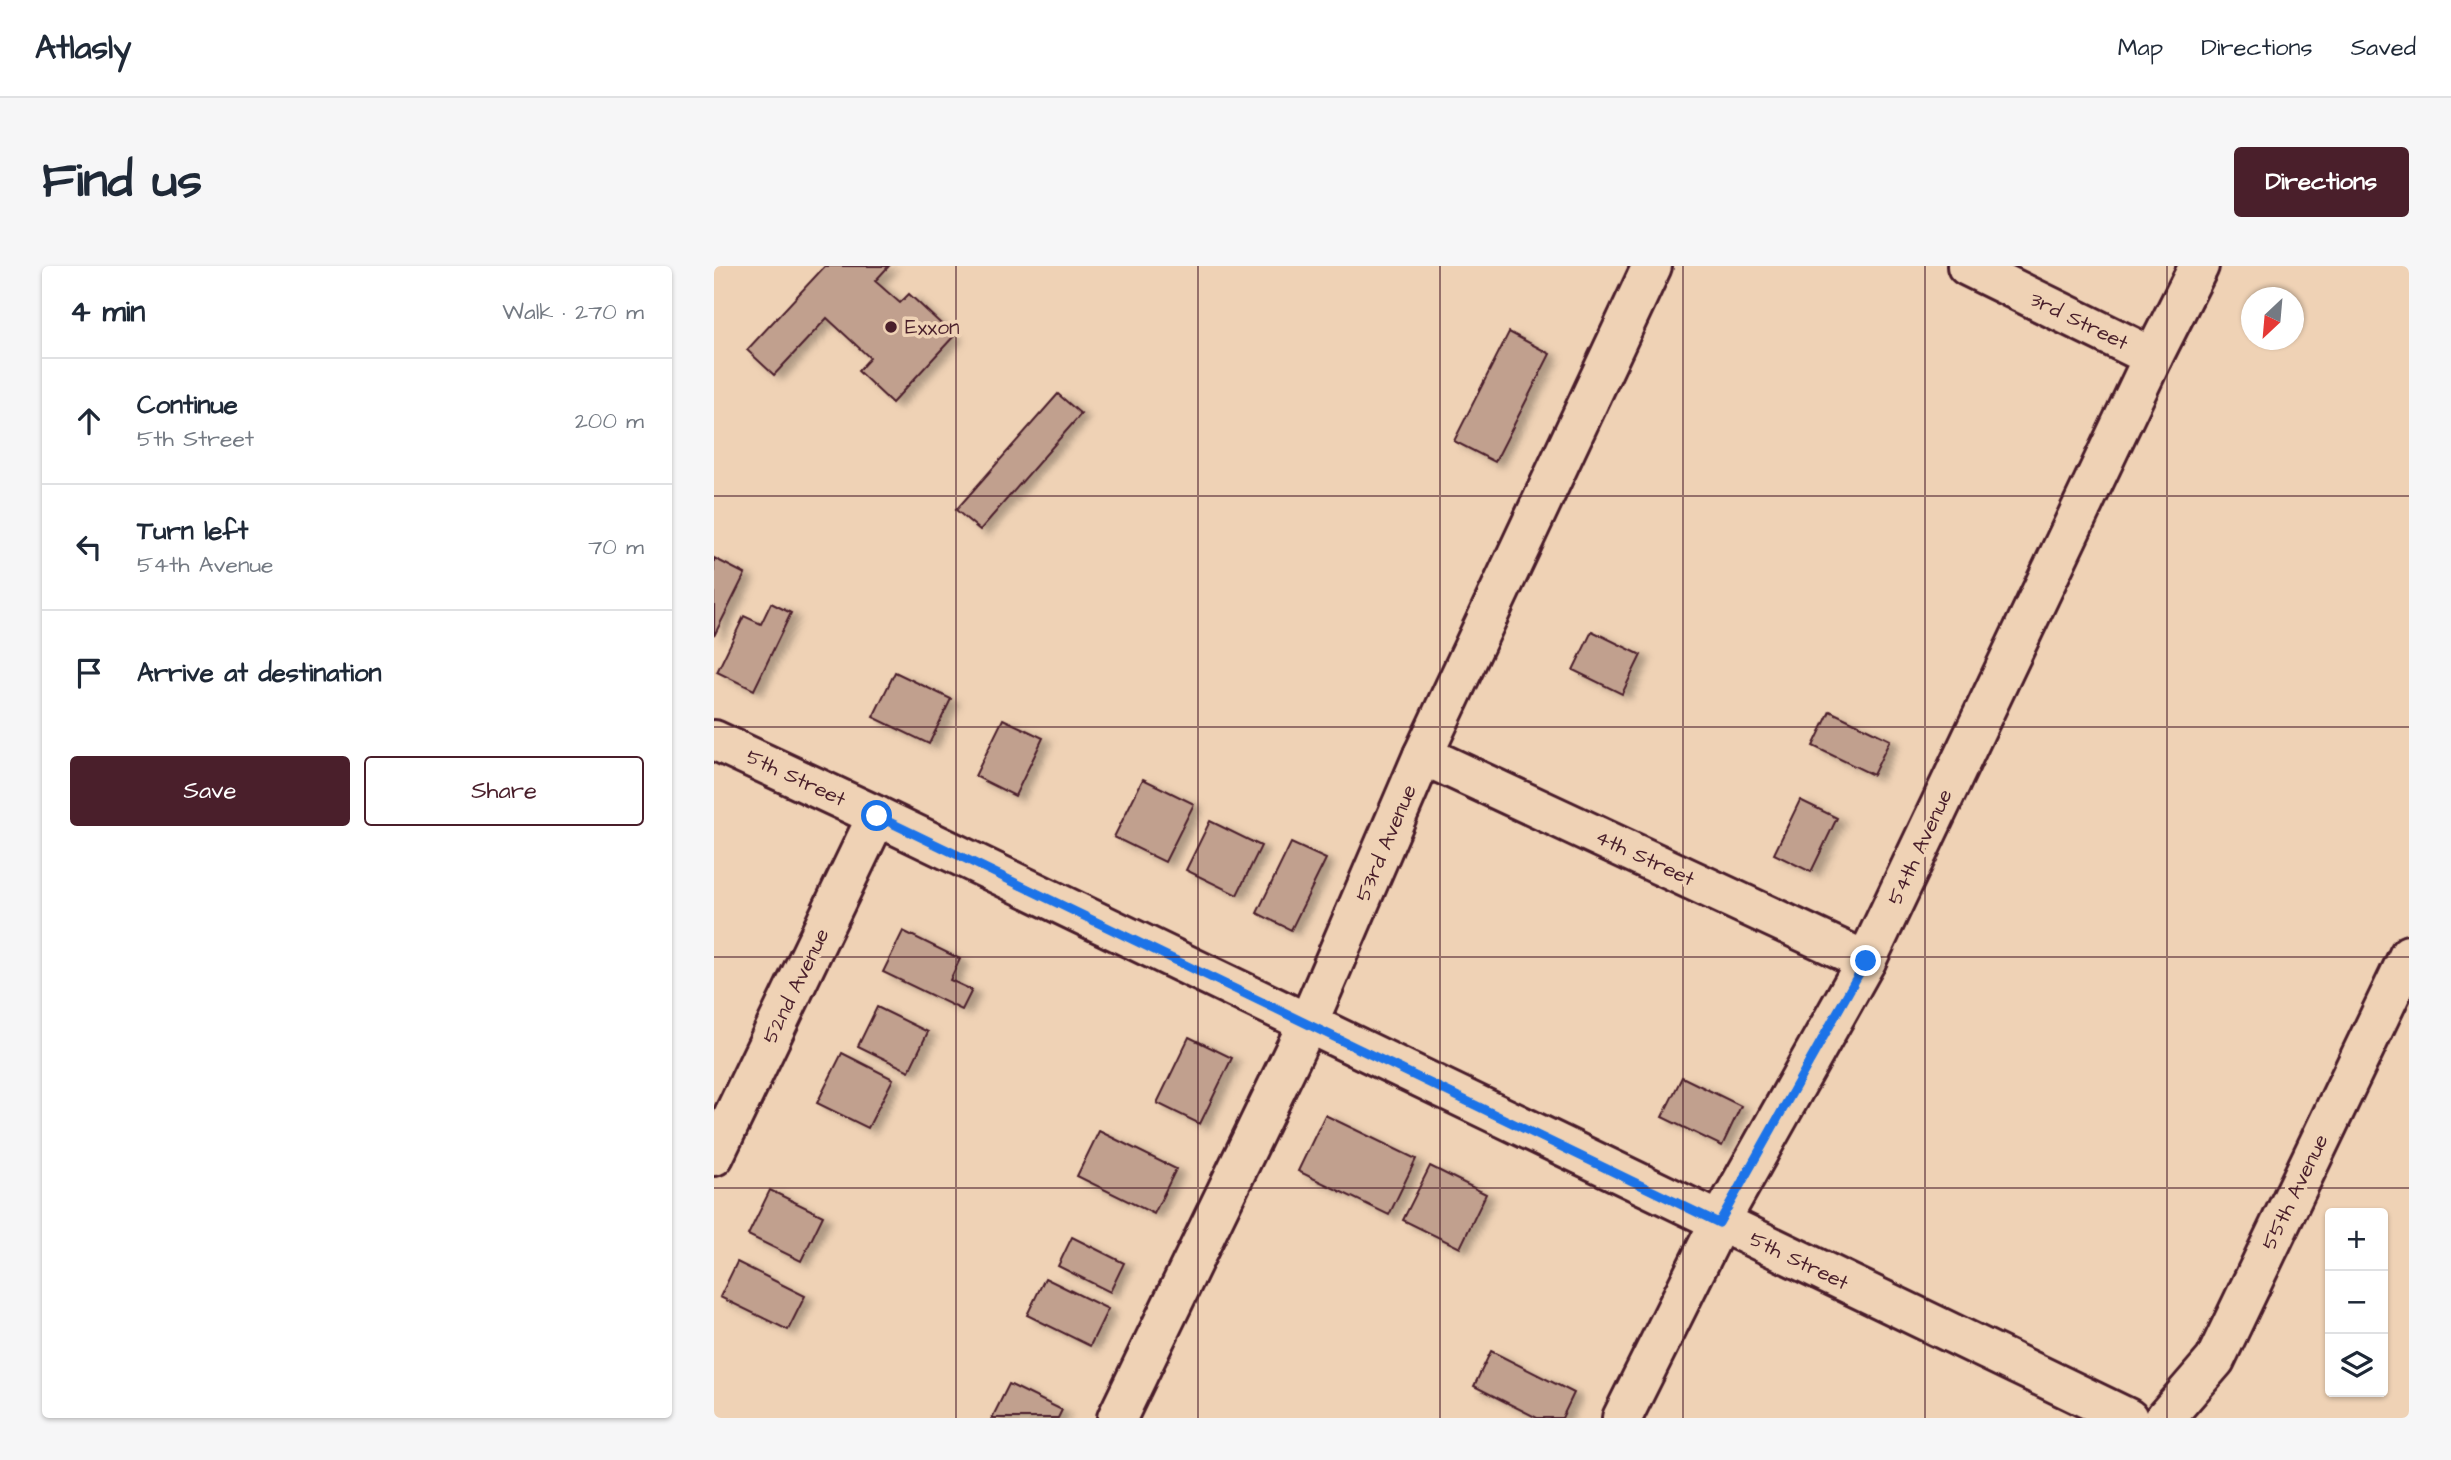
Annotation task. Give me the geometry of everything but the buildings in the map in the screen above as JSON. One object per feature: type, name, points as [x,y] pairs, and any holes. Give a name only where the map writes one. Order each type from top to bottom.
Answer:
[{"type":"street","name":"53rd Avenue","points":[[1117,1418],[1308,1023],[1423,755],[1652,266]]},
{"type":"street","name":"3rd Street","points":[[1967,266],[2153,357]]},
{"type":"street","name":"54th Avenue","points":[[1622,1418],[1719,1223],[1866,961],[2153,357],[2199,266]]},
{"type":"street","name":"5th Street","points":[[714,740],[2127,1418]]},
{"type":"street","name":"4th Street","points":[[1423,755],[1866,961]]},
{"type":"street","name":"52nd Avenue","points":[[714,1156],[877,816]]},
{"type":"street","name":"55th Avenue","points":[[2165,1418],[2215,1360],[2409,955]]},
{"type":"place","name":"Exxon","points":[[891,327]]},
{"type":"route","points":[[877,816],[1719,1223],[1866,961]]}]
